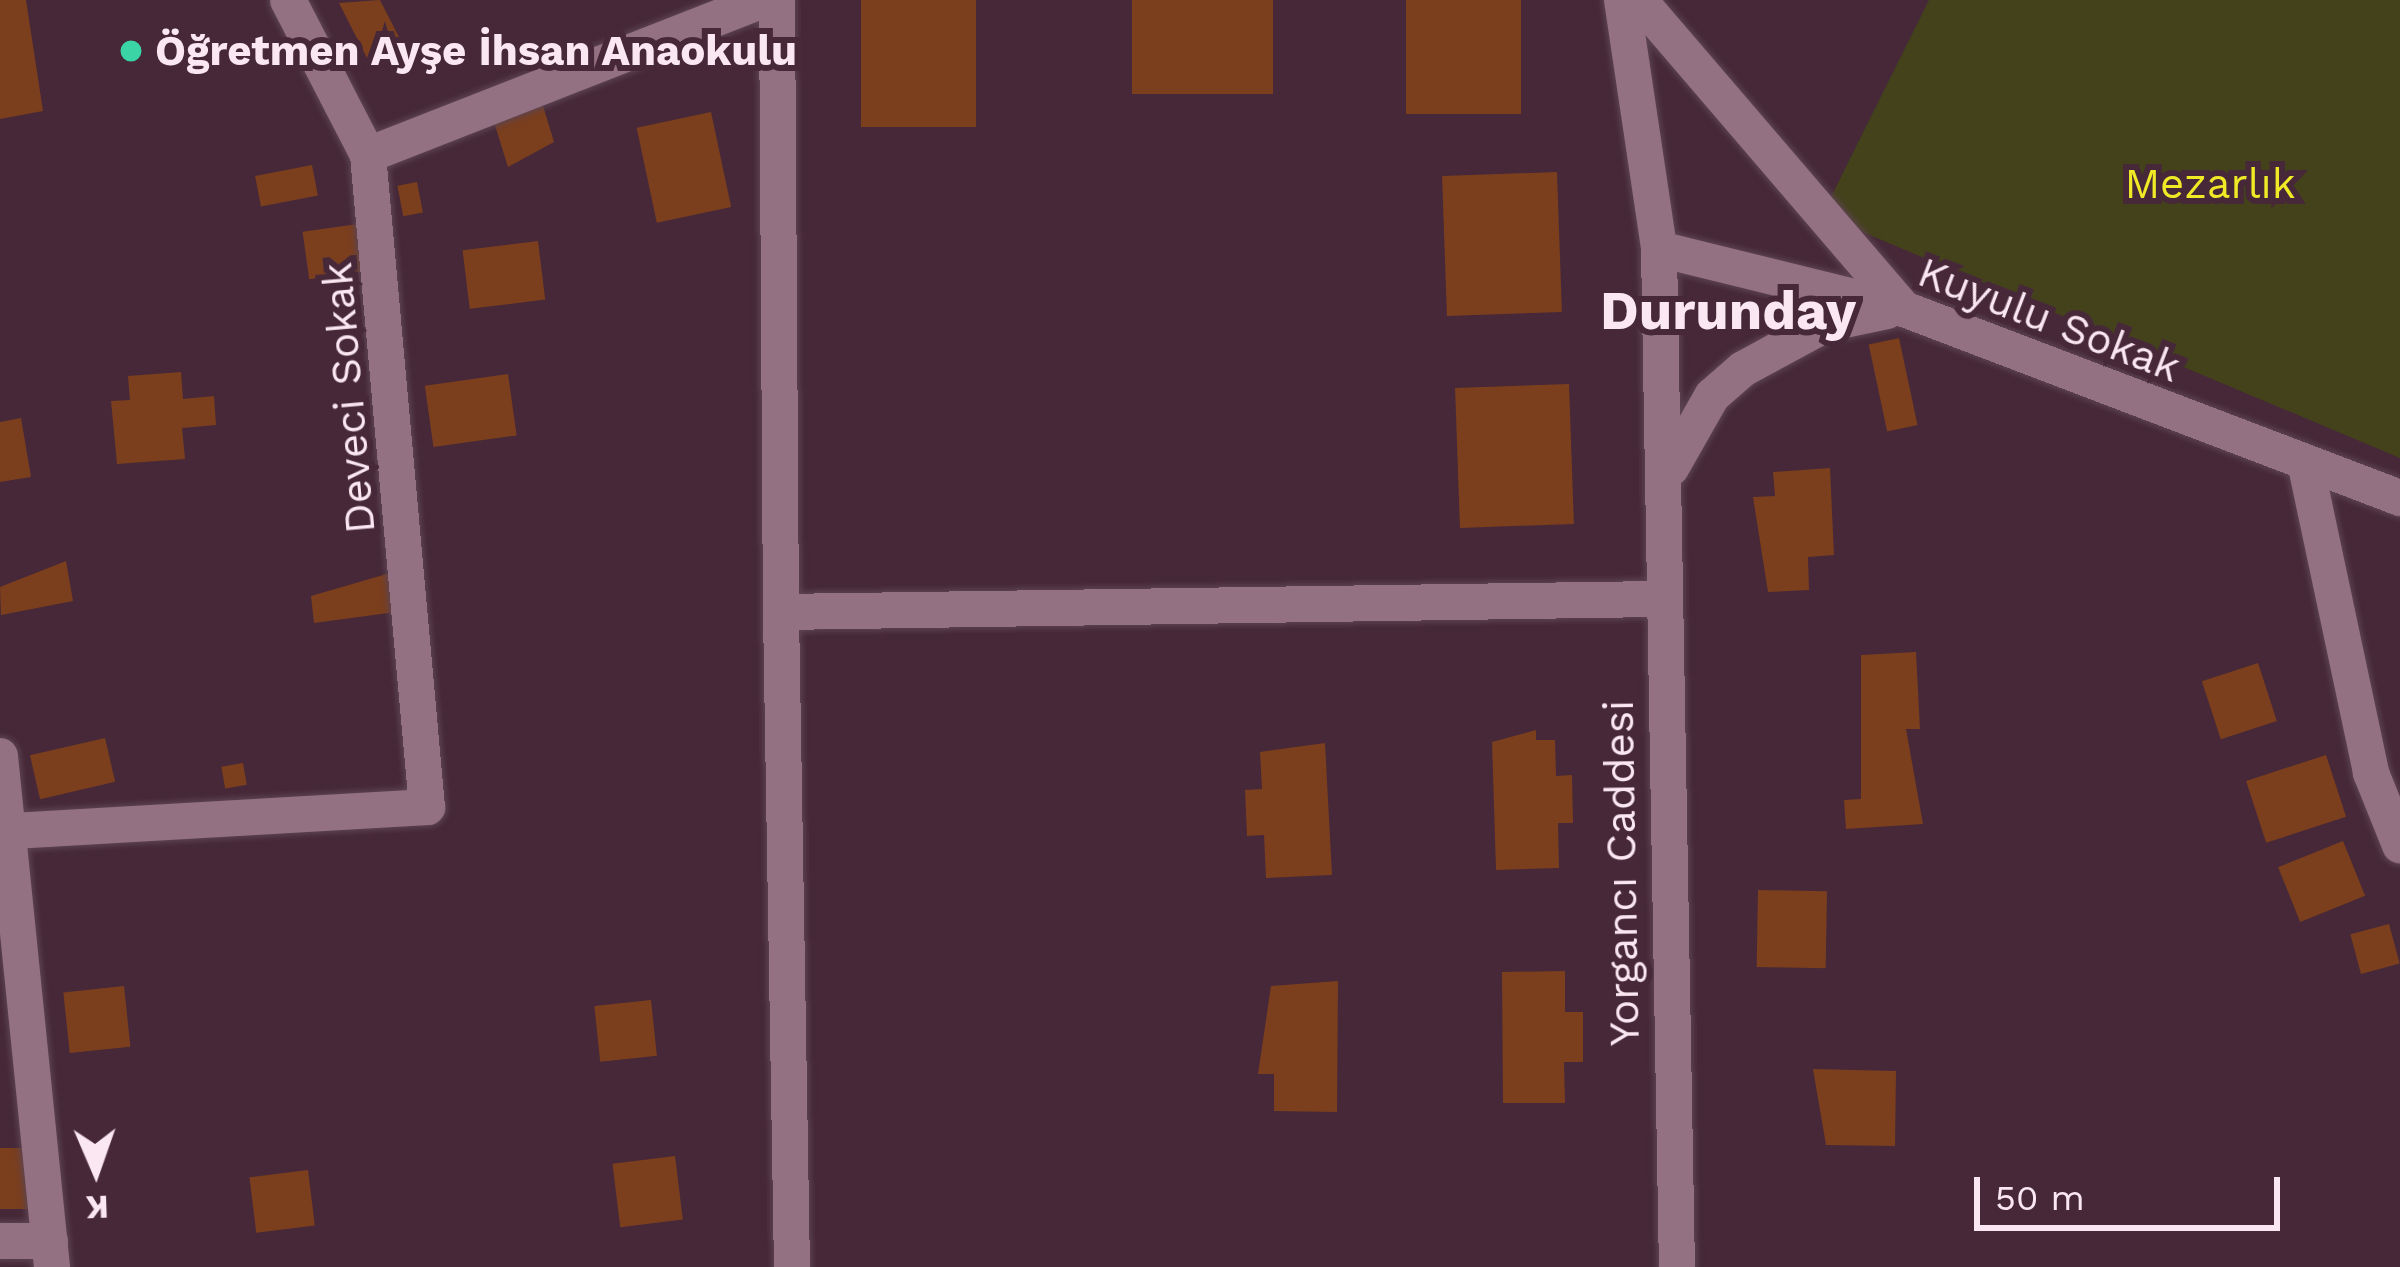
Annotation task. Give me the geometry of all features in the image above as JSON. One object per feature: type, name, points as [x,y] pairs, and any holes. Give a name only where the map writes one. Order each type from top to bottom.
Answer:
[{"type":"street","name":"Deveci Sokak","points":[[13,832],[427,807],[368,155],[288,0]]},
{"type":"street","points":[[368,155],[764,0]]},
{"type":"street","points":[[777,0],[792,1267]]},
{"type":"street","name":"Yorgancı Caddesi","points":[[1622,0],[1659,249],[1667,477],[1660,599],[1677,1267]]},
{"type":"street","points":[[1639,0],[1904,309],[1826,324],[1743,369],[1693,424],[1667,477]]},
{"type":"street","name":"Kuyulu Sokak","points":[[1659,249],[1904,309],[2307,471],[2400,498]]},
{"type":"street","points":[[2307,471],[2371,773],[2400,845]]},
{"type":"street","points":[[781,612],[1660,599]]},
{"type":"street","points":[[0,756],[13,832],[51,1254],[0,1240]]},
{"type":"green space","name":"Mezarlık","points":[[1929,0],[2400,0],[2400,458],[1822,215]]},
{"type":"building","points":[[0,0],[26,0],[43,111],[0,119]]},
{"type":"building","points":[[380,0],[405,49],[371,66],[339,3]]},
{"type":"building","points":[[861,0],[976,0],[976,127],[861,127]]},
{"type":"building","points":[[1132,0],[1273,0],[1273,94],[1132,94]]},
{"type":"building","points":[[1406,0],[1521,0],[1521,114],[1406,114]]},
{"type":"building","points":[[543,106],[554,142],[508,167],[494,122]]},
{"type":"building","points":[[711,112],[731,207],[657,223],[637,128]]},
{"type":"building","points":[[312,165],[318,195],[261,206],[255,176]]},
{"type":"building","points":[[1557,172],[1562,312],[1447,316],[1442,176]]},
{"type":"building","points":[[417,182],[423,212],[403,216],[397,186]]},
{"type":"building","points":[[358,224],[365,272],[309,279],[303,232]]},
{"type":"building","points":[[538,241],[545,300],[470,309],[463,250]]},
{"type":"building","points":[[1899,338],[1918,425],[1887,432],[1869,344]]},
{"type":"building","points":[[181,372],[183,399],[214,396],[216,425],[182,428],[185,459],[117,464],[111,401],[130,400],[128,376]]},
{"type":"building","points":[[508,374],[517,435],[433,447],[425,386]]},
{"type":"building","points":[[1569,384],[1574,524],[1460,528],[1455,388]]},
{"type":"building","points":[[21,418],[31,477],[0,482],[0,422]]},
{"type":"building","points":[[1830,468],[1834,555],[1808,557],[1809,590],[1768,592],[1753,497],[1775,496],[1773,472]]},
{"type":"building","points":[[66,561],[73,601],[1,615],[0,587]]},
{"type":"building","points":[[390,573],[396,612],[314,623],[311,596]]},
{"type":"building","points":[[1916,652],[1920,729],[1906,729],[1923,824],[1846,829],[1844,800],[1861,799],[1861,655]]},
{"type":"building","points":[[2258,663],[2277,721],[2221,739],[2202,681]]},
{"type":"building","points":[[1536,730],[1536,740],[1555,740],[1556,776],[1572,775],[1573,823],[1558,823],[1559,868],[1496,870],[1492,742]]},
{"type":"building","points":[[105,738],[115,782],[40,799],[30,755]]},
{"type":"building","points":[[1325,743],[1332,875],[1266,878],[1264,835],[1247,836],[1245,790],[1262,789],[1260,752]]},
{"type":"building","points":[[2326,755],[2346,817],[2266,843],[2246,781]]},
{"type":"building","points":[[243,763],[247,785],[225,788],[221,767]]},
{"type":"building","points":[[2343,841],[2365,896],[2300,922],[2278,867]]},
{"type":"building","points":[[1758,890],[1827,891],[1826,968],[1757,967]]},
{"type":"building","points":[[2389,924],[2400,964],[2361,974],[2350,934]]},
{"type":"building","points":[[1565,971],[1565,1012],[1583,1012],[1583,1062],[1564,1062],[1565,1103],[1503,1103],[1502,972]]},
{"type":"building","points":[[1338,981],[1337,1112],[1274,1111],[1274,1074],[1258,1074],[1271,986]]},
{"type":"building","points":[[124,986],[130,1047],[70,1053],[63,992]]},
{"type":"building","points":[[651,1000],[657,1056],[600,1062],[594,1006]]},
{"type":"building","points":[[1813,1069],[1896,1071],[1895,1146],[1826,1145]]},
{"type":"building","points":[[0,1148],[37,1148],[37,1209],[0,1209]]},
{"type":"building","points":[[675,1156],[683,1220],[620,1227],[612,1164]]},
{"type":"building","points":[[308,1170],[315,1226],[256,1233],[249,1177]]},
{"type":"place","name":"Öğretmen Ayşe İhsan Anaokulu","points":[[131,51]]},
{"type":"district","name":"Durunday","points":[[1728,311]]}]
